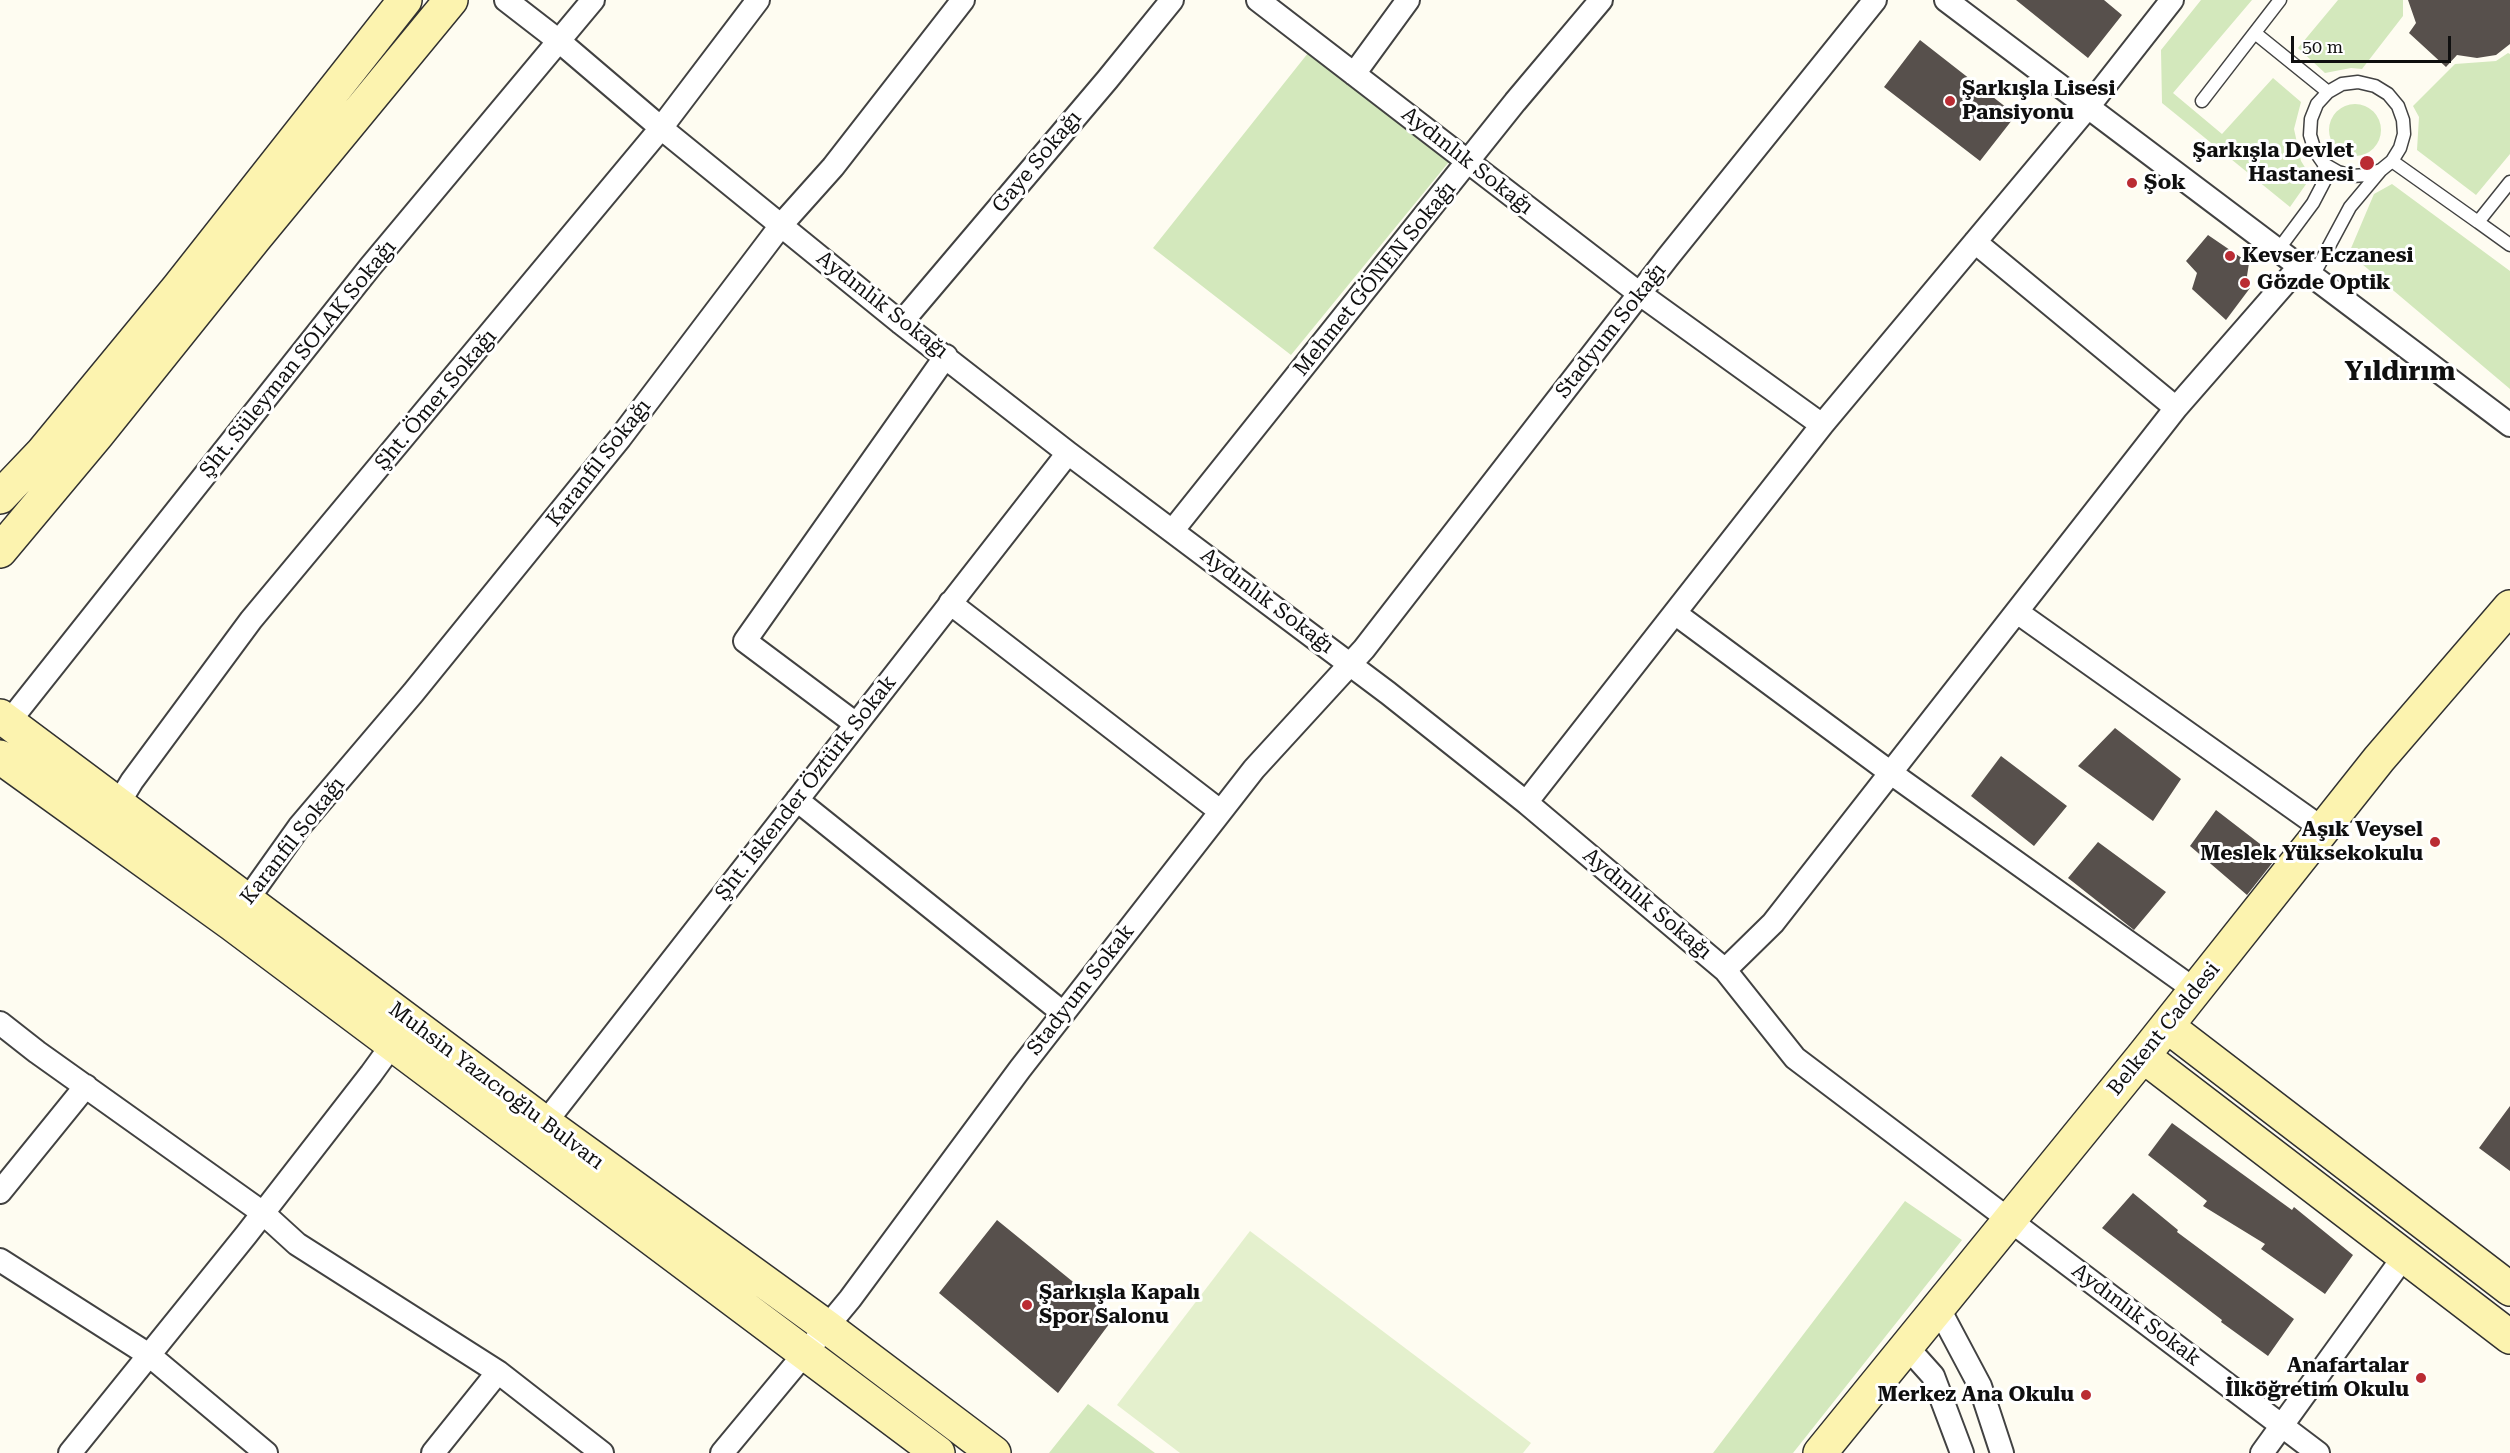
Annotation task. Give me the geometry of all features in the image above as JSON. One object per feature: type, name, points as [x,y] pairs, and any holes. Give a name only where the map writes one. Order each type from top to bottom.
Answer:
[{"type":"street","points":[[0,497],[42,453],[178,288],[405,0]]},
{"type":"street","points":[[0,551],[451,0]]},
{"type":"street","name":"Aydınlık Sokağı","points":[[506,0],[559,41],[661,128],[901,323],[1068,453],[1348,663],[1528,804],[1725,970],[1795,1058],[2011,1220]]},
{"type":"street","name":"Şht. Süleyman SOLAK Sokağı","points":[[4,719],[370,267],[593,0]]},
{"type":"street","name":"Şht. Ömer Sokağı","points":[[118,804],[132,781],[251,620],[661,128],[758,0]]},
{"type":"street","name":"Karanfil Sokağı","points":[[239,911],[299,827],[414,693],[620,438],[782,224],[833,167],[963,0]]},
{"type":"street","name":"Gaye Sokağı","points":[[901,323],[1172,0]]},
{"type":"street","name":"Aydınlık Sokağı","points":[[1258,0],[1640,294],[1822,425]]},
{"type":"street","points":[[1354,74],[1408,0]]},
{"type":"street","name":"Mehmet GÖNEN Sokağı","points":[[1173,530],[1601,0]]},
{"type":"street","name":"Stadyum Sokağı","points":[[1348,663],[1364,649],[1640,294],[1875,0]]},
{"type":"street","points":[[1946,0],[2510,425]]},
{"type":"street","points":[[1528,804],[1532,795],[1822,425],[2088,107],[2172,0]]},
{"type":"street","points":[[1976,242],[2176,408]]},
{"type":"street","points":[[1725,970],[1773,923],[2176,408],[2306,271]]},
{"type":"street","points":[[856,724],[745,641],[946,356]]},
{"type":"street","name":"Şht. İskender Öztürk Sokak","points":[[545,1124],[1068,453]]},
{"type":"street","points":[[950,603],[1220,812]]},
{"type":"street","name":"Belkent Caddesi","points":[[1820,1453],[2011,1220],[2379,759],[2510,607]]},
{"type":"street","points":[[2017,612],[2323,829]]},
{"type":"street","points":[[1676,614],[1891,773],[2195,990]]},
{"type":"street","name":"Stadyum Sokak","points":[[722,1453],[805,1355],[1063,1013],[1254,769],[1348,663]]},
{"type":"street","name":"Muhsin Yazıcıoğlu Bulvarı","points":[[4,719],[118,804],[392,1045],[938,1453]]},
{"type":"street","name":"Muhsin Yazıcıoğlu Bulvarı","points":[[0,757],[239,911],[545,1124],[826,1327],[994,1453]]},
{"type":"street","points":[[797,800],[1063,1013]]},
{"type":"street","points":[[0,1023],[263,1213],[297,1244],[498,1372],[602,1453]]},
{"type":"street","points":[[2167,1026],[2510,1289]]},
{"type":"street","points":[[70,1453],[263,1213],[392,1045]]},
{"type":"street","points":[[2143,1056],[2510,1337]]},
{"type":"street","points":[[0,1192],[86,1086]]},
{"type":"street","name":"Aydınlık Sokak","points":[[2011,1220],[2318,1453]]},
{"type":"street","points":[[2262,1453],[2405,1255]]},
{"type":"street","points":[[0,1260],[149,1355],[266,1453]]},
{"type":"street","points":[[1938,1307],[1980,1386],[2002,1453]]},
{"type":"street","points":[[1907,1347],[1933,1376],[1962,1453]]},
{"type":"street","points":[[433,1453],[498,1372]]},
{"type":"lane","points":[[2202,101],[2280,0]]},
{"type":"lane","points":[[2255,33],[2328,92]]},
{"type":"lane","points":[[2306,271],[2350,207],[2381,170],[2392,161],[2400,148],[2404,134],[2403,120],[2398,106],[2388,94],[2375,86],[2358,82],[2342,84],[2328,92],[2317,104],[2311,119],[2310,135],[2315,151],[2324,164],[2338,172],[2352,176],[2367,175],[2381,170]]},
{"type":"lane","points":[[2392,161],[2510,245]]},
{"type":"lane","points":[[2278,250],[2313,203],[2325,180],[2324,164]]},
{"type":"lane","points":[[2478,222],[2510,182]]},
{"type":"green space","points":[[2201,0],[2252,0],[2173,93],[2222,134],[2273,78],[2301,102],[2294,129],[2301,161],[2311,177],[2290,207],[2162,103],[2161,50]]},
{"type":"green space","points":[[2338,0],[2403,0],[2403,16],[2362,69],[2351,68],[2325,73],[2298,48]]},
{"type":"green space","points":[[1316,43],[1457,152],[1291,355],[1153,248]]},
{"type":"green space","points":[[2510,54],[2510,154],[2476,195],[2417,150],[2419,117],[2413,106],[2455,64],[2496,61]]},
{"type":"green space","points":[[2355,104],[2365,106],[2373,112],[2379,120],[2381,130],[2379,140],[2373,148],[2365,154],[2355,156],[2345,154],[2337,148],[2331,140],[2329,130],[2331,120],[2337,112],[2345,106]]},
{"type":"green space","points":[[2392,184],[2510,271],[2510,389],[2349,253],[2374,194]]},
{"type":"green space","points":[[1905,1201],[1962,1240],[1793,1453],[1713,1453]]},
{"type":"green space","points":[[1250,1231],[1531,1443],[1523,1453],[1180,1453],[1117,1405]]},
{"type":"green space","points":[[1088,1404],[1155,1453],[1049,1453]]},
{"type":"building","points":[[2016,0],[2104,0],[2122,15],[2088,58]]},
{"type":"building","points":[[2408,0],[2510,0],[2510,44],[2496,55],[2477,58],[2457,55],[2446,67],[2409,33],[2416,23]]},
{"type":"building","name":"Şarkışla Lisesi Pansiyonu","points":[[1920,40],[2016,115],[1980,161],[1884,87]]},
{"type":"building","points":[[2208,235],[2249,263],[2247,276],[2250,288],[2226,320],[2192,289],[2197,273],[2186,261]]},
{"type":"building","points":[[2115,728],[2181,779],[2153,821],[2078,766]]},
{"type":"building","points":[[2001,756],[2067,806],[2034,846],[1971,796]]},
{"type":"building","points":[[2216,810],[2277,857],[2247,895],[2190,846]]},
{"type":"building","points":[[2098,842],[2166,892],[2134,930],[2068,878]]},
{"type":"building","points":[[2510,1106],[2510,1171],[2479,1148]]},
{"type":"building","points":[[2172,1123],[2292,1210],[2294,1207],[2353,1255],[2325,1294],[2261,1249],[2265,1244],[2203,1206],[2207,1201],[2148,1155]]},
{"type":"building","points":[[2133,1193],[2178,1230],[2177,1232],[2294,1319],[2268,1356],[2102,1228]]},
{"type":"building","name":"Şarkışla Kapalı Spor Salonu","points":[[997,1220],[1115,1316],[1058,1393],[939,1293]]},
{"type":"place","name":"Şarkışla Lisesi Pansiyonu","points":[[1950,101]]},
{"type":"place","name":"Şarkışla Devlet Hastanesi","points":[[2367,163]]},
{"type":"place","name":"Şok","points":[[2132,183]]},
{"type":"place","name":"Kevser Eczanesi","points":[[2230,256]]},
{"type":"place","name":"Gözde Optik","points":[[2245,283]]},
{"type":"place","name":"Aşık Veysel Meslek Yüksekokulu","points":[[2435,842]]},
{"type":"place","name":"Şarkışla Kapalı Spor Salonu","points":[[1027,1305]]},
{"type":"place","name":"Anafartalar İlköğretim Okulu","points":[[2421,1378]]},
{"type":"place","name":"Merkez Ana Okulu","points":[[2086,1395]]},
{"type":"district","name":"Yıldırım","points":[[2400,372]]}]
